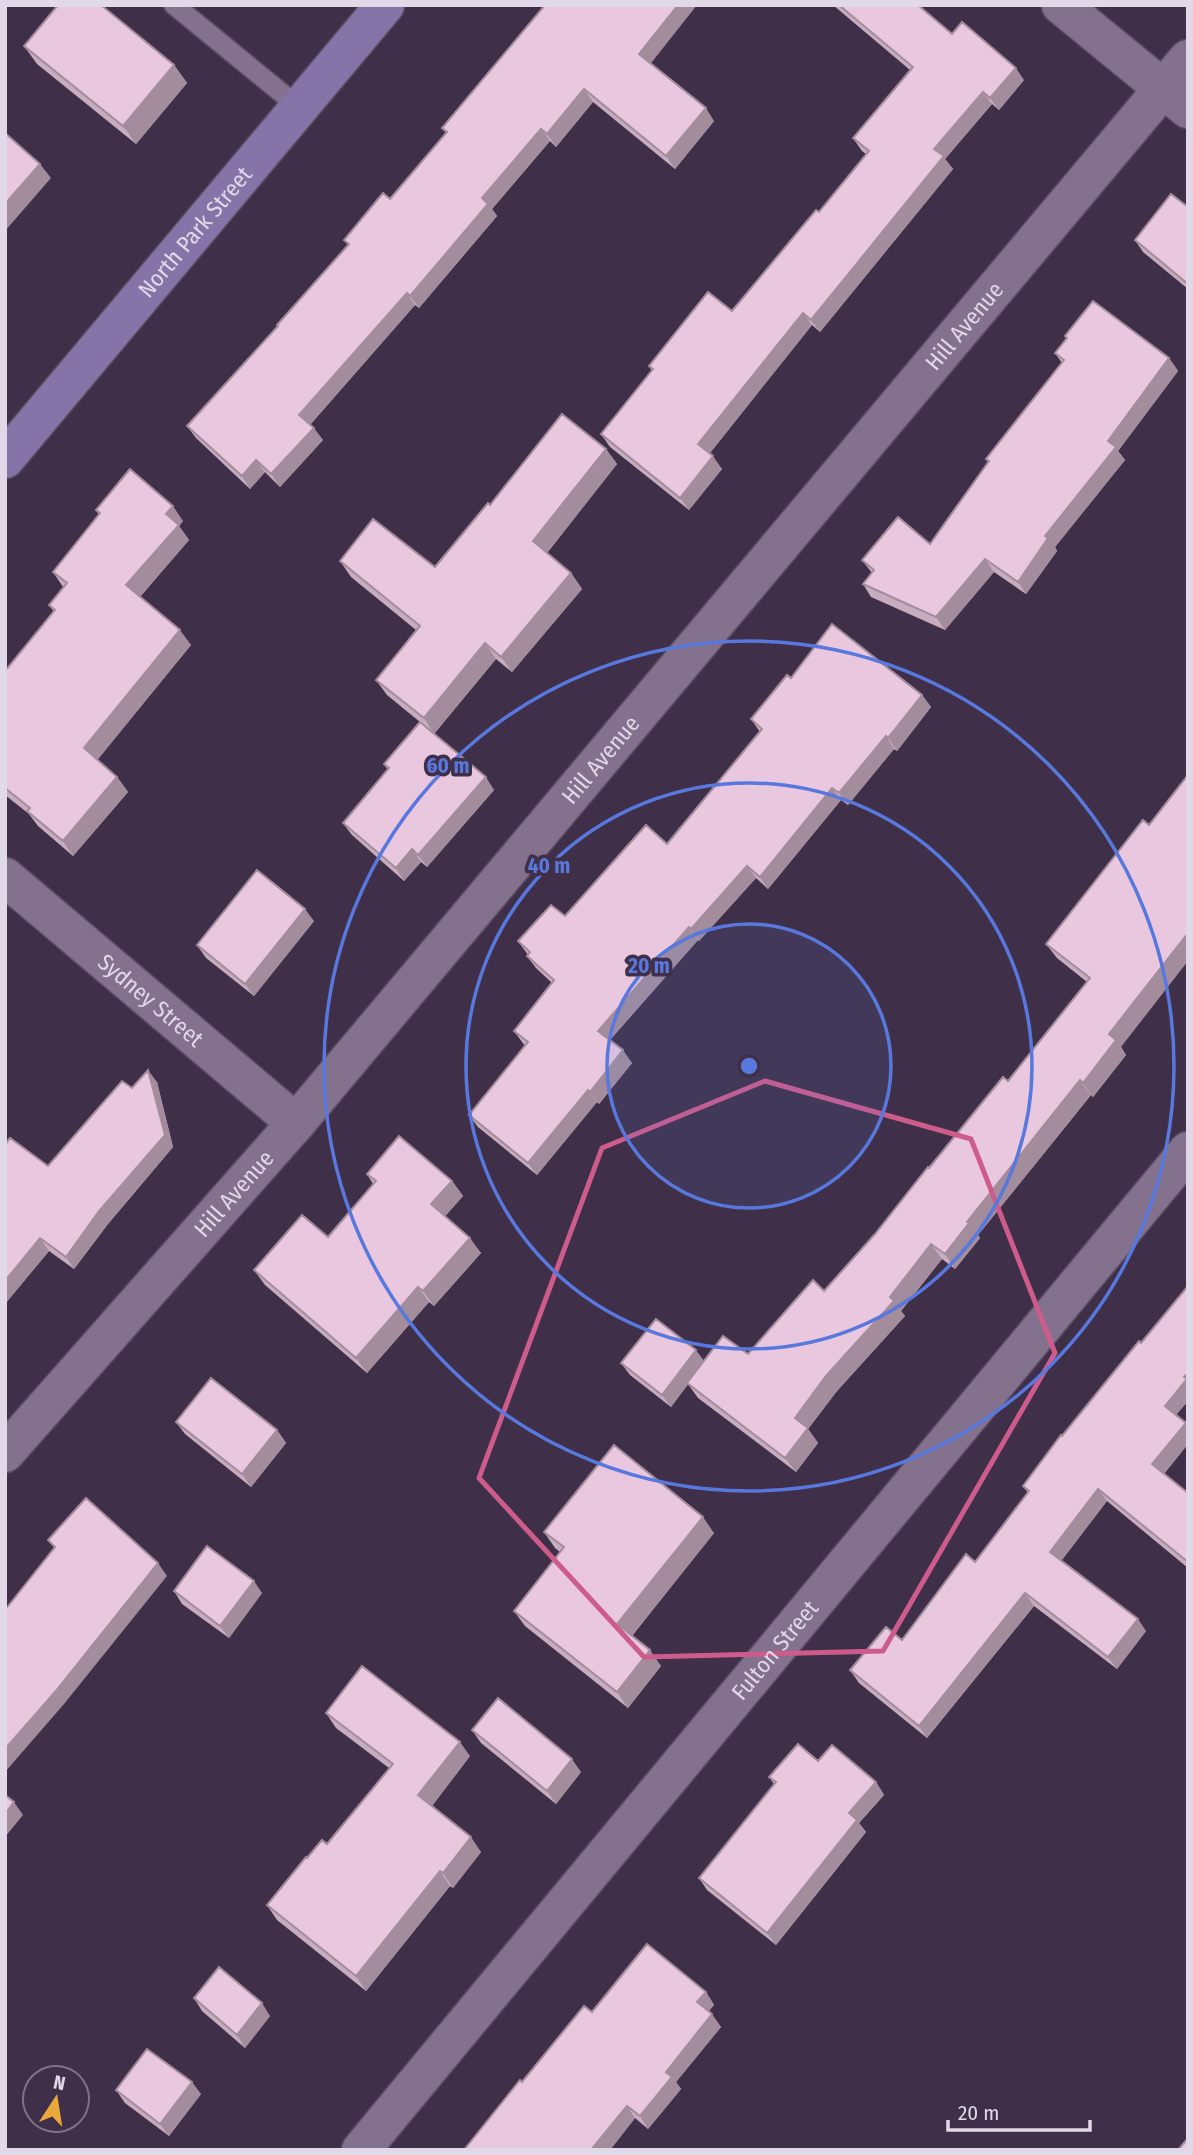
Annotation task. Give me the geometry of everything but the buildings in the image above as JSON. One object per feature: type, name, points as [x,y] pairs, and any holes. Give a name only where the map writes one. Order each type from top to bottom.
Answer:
[{"type":"main road","name":"North Park Street","points":[[5,460],[385,5]]},
{"type":"street","points":[[1061,5],[1175,99]]},
{"type":"street","name":"Hill Avenue","points":[[5,1453],[296,1123],[1175,99],[1188,59]]},
{"type":"street","name":"Sydney Street","points":[[5,877],[296,1123]]},
{"type":"street","name":"Fulton Street","points":[[361,2150],[1188,1151]]},
{"type":"lane","points":[[174,5],[300,107]]},
{"type":"highlighted area","points":[[765,1081],[971,1139],[1055,1353],[883,1651],[644,1657],[479,1478],[602,1148]]}]
